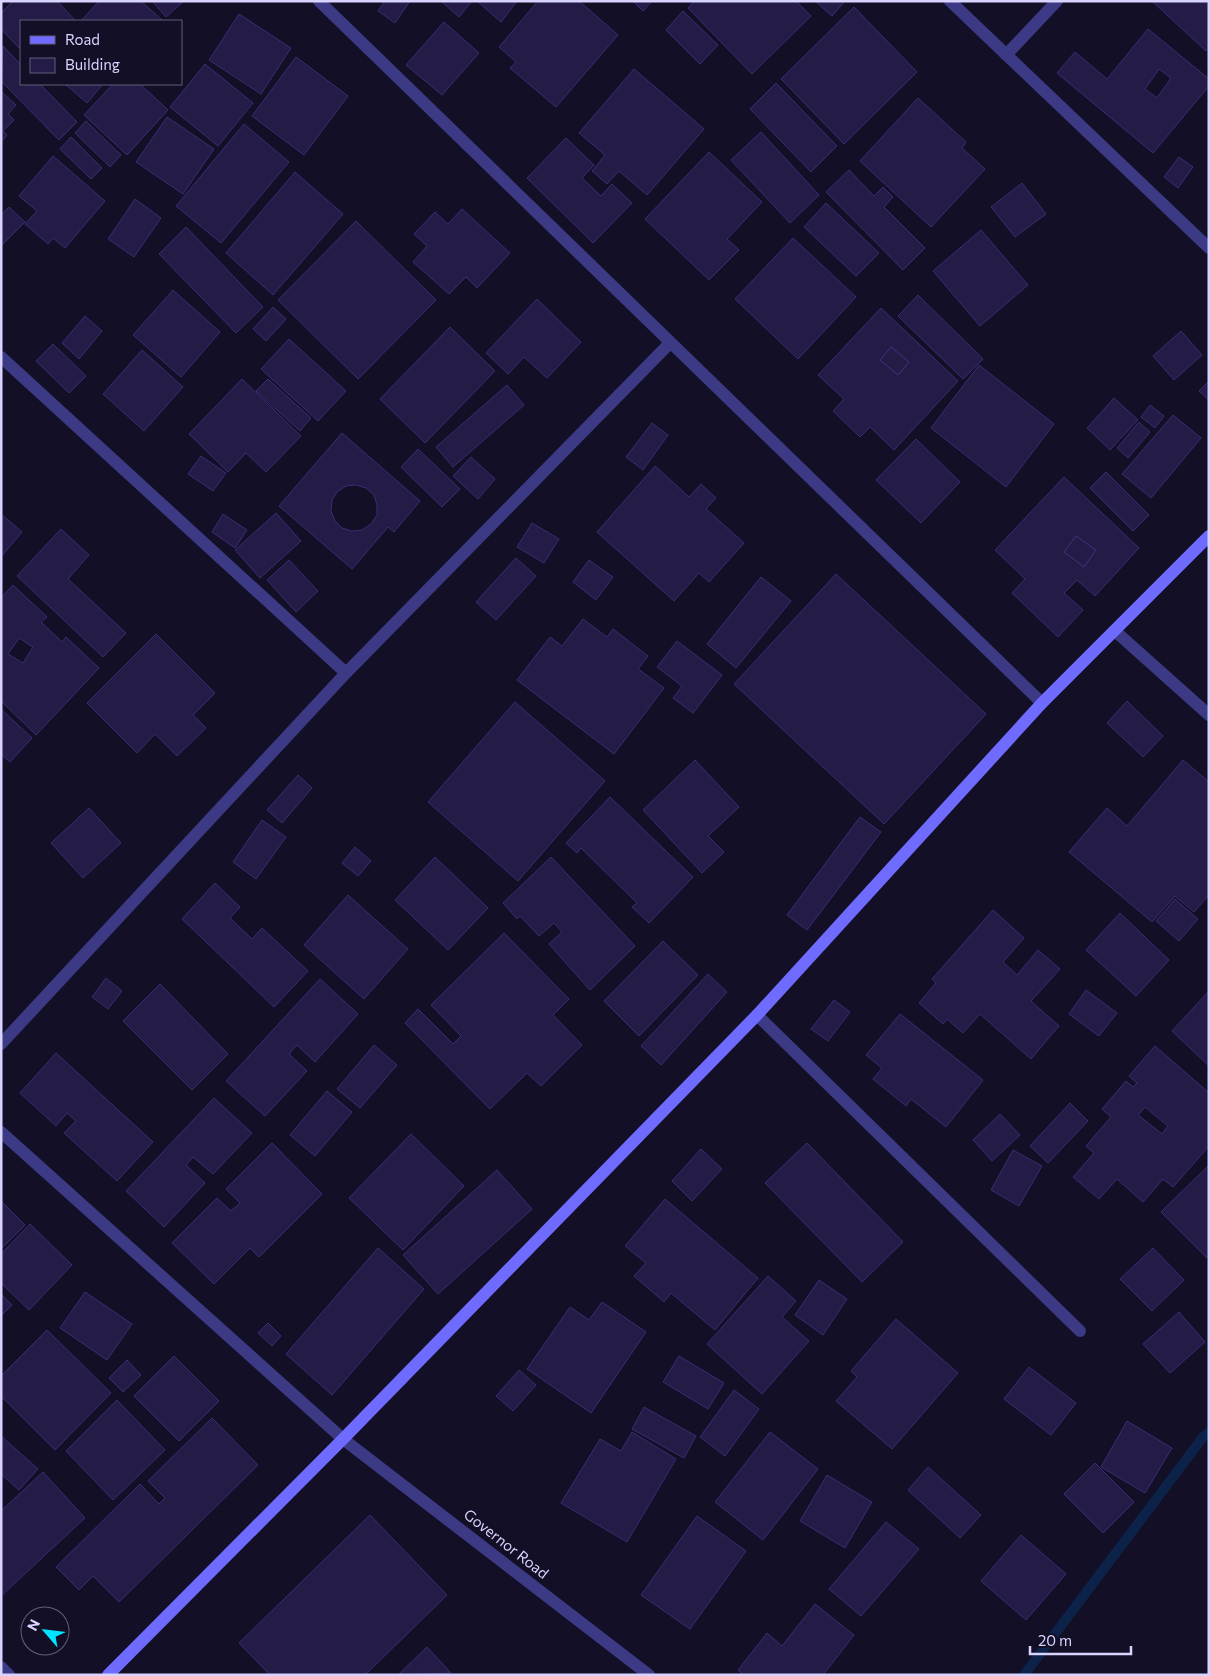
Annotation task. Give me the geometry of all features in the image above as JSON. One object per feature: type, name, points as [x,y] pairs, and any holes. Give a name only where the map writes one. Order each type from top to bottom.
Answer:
[{"type":"street","points":[[319,1],[1042,703]]},
{"type":"street","points":[[950,1],[1209,248]]},
{"type":"street","points":[[1006,55],[1057,1]]},
{"type":"street","points":[[1,1044],[346,674],[670,343]]},
{"type":"street","points":[[1,357],[346,674]]},
{"type":"street","points":[[108,1675],[343,1439],[757,1015],[1042,703],[1209,536]]},
{"type":"street","points":[[1115,631],[1209,715]]},
{"type":"street","points":[[757,1015],[1080,1331]]},
{"type":"street","name":"Governor Road","points":[[1,1132],[343,1439],[649,1675]]},
{"type":"street","points":[[1,1667],[9,1675]]},
{"type":"building","points":[[13,1],[57,1],[75,20],[20,20],[20,49],[1,29],[1,13]]},
{"type":"building","points":[[99,1],[141,1],[162,20],[82,20]]},
{"type":"building","points":[[152,1],[184,1],[166,17]]},
{"type":"building","points":[[385,1],[410,1],[395,23],[378,11]]},
{"type":"building","points":[[441,1],[472,1],[459,17]]},
{"type":"building","points":[[477,1],[517,1],[501,22]]},
{"type":"building","points":[[538,1],[579,1],[618,35],[556,107],[510,68],[516,62],[499,47]]},
{"type":"building","points":[[633,1],[652,1],[643,11]]},
{"type":"building","points":[[695,1],[796,1],[811,16],[752,74],[688,8]]},
{"type":"building","points":[[815,1],[845,1],[832,16]]},
{"type":"building","points":[[1152,1],[1209,1],[1209,48],[1206,51]]},
{"type":"building","points":[[854,7],[917,72],[844,144],[781,79]]},
{"type":"building","points":[[683,11],[718,45],[700,64],[666,30]]},
{"type":"building","points":[[239,14],[291,48],[261,94],[209,60]]},
{"type":"building","points":[[444,22],[479,53],[442,95],[406,65]]},
{"type":"building","points":[[1148,29],[1209,79],[1209,86],[1153,153],[1057,73],[1075,52],[1107,79]],"holes":[[[1159,69],[1171,78],[1157,98],[1145,89]]]},
{"type":"building","points":[[3,46],[20,64],[20,85],[41,85],[77,122],[59,140],[1,81]]},
{"type":"building","points":[[296,57],[348,96],[304,155],[252,116]]},
{"type":"building","points":[[205,64],[253,103],[218,146],[170,107]]},
{"type":"building","points":[[634,69],[704,129],[647,195],[619,171],[607,184],[592,171],[605,155],[579,133]]},
{"type":"building","points":[[776,83],[837,146],[811,172],[750,109]]},
{"type":"building","points":[[66,85],[102,85],[87,103]]},
{"type":"building","points":[[112,85],[141,85],[168,110],[127,155],[84,115]]},
{"type":"building","points":[[1,91],[16,105],[8,114],[14,120],[3,131],[7,135],[1,142]]},
{"type":"building","points":[[918,98],[966,142],[962,148],[985,169],[931,227],[860,161]]},
{"type":"building","points":[[167,117],[214,149],[183,194],[136,162]]},
{"type":"building","points":[[86,121],[121,155],[110,167],[75,133]]},
{"type":"building","points":[[244,124],[289,162],[221,243],[176,206]]},
{"type":"building","points":[[761,132],[819,195],[790,223],[731,160]]},
{"type":"building","points":[[71,137],[102,168],[91,179],[60,149]]},
{"type":"building","points":[[566,138],[594,165],[582,178],[601,196],[612,184],[632,203],[593,243],[527,178]]},
{"type":"building","points":[[709,152],[762,202],[727,239],[739,250],[709,280],[645,219]]},
{"type":"building","points":[[53,156],[105,201],[65,248],[53,238],[48,244],[25,224],[37,211],[19,196]]},
{"type":"building","points":[[1179,157],[1193,167],[1178,188],[1164,177]]},
{"type":"building","points":[[849,170],[874,196],[883,187],[893,197],[884,207],[925,248],[903,270],[826,192]]},
{"type":"building","points":[[295,172],[343,214],[273,295],[226,253]]},
{"type":"building","points":[[1022,183],[1046,214],[1015,237],[991,207]]},
{"type":"building","points":[[135,199],[161,218],[134,257],[108,239]]},
{"type":"building","points":[[826,203],[879,253],[856,276],[804,227]]},
{"type":"building","points":[[9,207],[25,222],[1,246],[1,215]]},
{"type":"building","points":[[462,209],[510,253],[477,288],[466,277],[449,294],[413,262],[427,246],[414,234],[435,212],[448,224]]},
{"type":"building","points":[[356,221],[436,300],[358,379],[278,300]]},
{"type":"building","points":[[186,227],[263,307],[236,333],[159,254]]},
{"type":"building","points":[[981,230],[1028,285],[980,326],[933,271]]},
{"type":"building","points":[[793,238],[856,297],[798,359],[735,299]]},
{"type":"building","points":[[173,290],[220,332],[181,377],[133,335]]},
{"type":"building","points":[[918,295],[983,359],[963,379],[898,316]]},
{"type":"building","points":[[537,299],[581,342],[547,378],[524,357],[508,374],[486,353]]},
{"type":"building","points":[[273,307],[286,319],[266,341],[253,329]]},
{"type":"building","points":[[881,308],[958,381],[894,450],[870,427],[860,437],[833,411],[844,399],[818,375]],"holes":[[[891,347],[909,362],[898,375],[880,360]]]},
{"type":"building","points":[[85,316],[102,331],[79,359],[62,343]]},
{"type":"building","points":[[450,327],[495,371],[425,443],[380,399]]},
{"type":"building","points":[[1181,331],[1202,355],[1174,380],[1153,356]]},
{"type":"building","points":[[289,339],[346,391],[318,421],[261,369]]},
{"type":"building","points":[[53,344],[86,376],[69,393],[36,361]]},
{"type":"building","points":[[891,347],[909,362],[898,375],[880,360]]},
{"type":"building","points":[[142,350],[183,387],[144,431],[103,394]]},
{"type":"building","points":[[979,365],[1054,424],[1006,487],[931,428]]},
{"type":"building","points":[[242,379],[301,436],[266,472],[246,453],[228,472],[189,434]]},
{"type":"building","points":[[268,379],[311,418],[300,431],[256,391]]},
{"type":"building","points":[[1209,381],[1209,400],[1199,391]]},
{"type":"building","points":[[507,385],[524,405],[453,467],[436,447]]},
{"type":"building","points":[[1114,398],[1138,420],[1110,450],[1087,428]]},
{"type":"building","points":[[1150,405],[1164,416],[1155,428],[1141,417]]},
{"type":"building","points":[[1173,415],[1201,438],[1151,498],[1122,474]]},
{"type":"building","points":[[1139,422],[1150,432],[1128,458],[1117,448]]},
{"type":"building","points":[[652,423],[668,435],[643,470],[626,457]]},
{"type":"building","points":[[342,433],[420,501],[394,532],[388,527],[352,569],[279,506]],"holes":[[[356,485],[366,488],[374,495],[377,515],[371,524],[362,530],[352,531],[342,528],[335,521],[331,511],[332,500],[337,492],[346,486]]]},
{"type":"building","points":[[916,439],[960,482],[921,523],[876,480]]},
{"type":"building","points":[[418,449],[460,489],[442,507],[401,467]]},
{"type":"building","points":[[201,456],[226,473],[213,491],[188,474]]},
{"type":"building","points":[[471,457],[495,479],[478,499],[453,476]]},
{"type":"building","points":[[655,466],[689,497],[701,484],[716,498],[706,509],[744,543],[709,582],[699,573],[674,601],[597,532]]},
{"type":"building","points":[[1106,472],[1149,515],[1133,531],[1090,488]]},
{"type":"building","points":[[1064,477],[1139,548],[1095,596],[1077,580],[1064,593],[1083,610],[1058,637],[1012,593],[1025,579],[995,550]],"holes":[[[1076,536],[1096,550],[1084,567],[1064,552]]]},
{"type":"building","points":[[276,513],[301,541],[260,578],[235,550]]},
{"type":"building","points":[[1,514],[22,532],[1,557]]},
{"type":"building","points":[[223,514],[247,530],[235,548],[212,532]]},
{"type":"building","points":[[532,523],[559,539],[544,563],[517,547]]},
{"type":"building","points":[[61,529],[89,555],[68,579],[126,633],[103,657],[17,576]]},
{"type":"building","points":[[1076,536],[1096,550],[1084,567],[1064,552]]},
{"type":"building","points":[[516,558],[536,576],[496,620],[476,602]]},
{"type":"building","points":[[289,560],[318,591],[296,612],[267,580]]},
{"type":"building","points":[[589,560],[613,577],[596,600],[573,582]]},
{"type":"building","points":[[836,574],[986,714],[884,824],[734,684]]},
{"type":"building","points":[[761,577],[791,601],[736,668],[707,644]]},
{"type":"building","points":[[13,585],[47,617],[41,622],[62,642],[66,637],[99,668],[36,735],[1,701],[1,598]],"holes":[[[19,638],[33,647],[23,663],[8,654]]]},
{"type":"building","points":[[583,619],[607,637],[613,629],[648,656],[638,669],[664,688],[614,754],[517,680],[550,637],[562,646]]},
{"type":"building","points":[[156,634],[215,693],[193,715],[206,728],[177,756],[155,734],[137,753],[87,703]]},
{"type":"building","points":[[677,641],[722,675],[693,713],[673,698],[682,686],[657,667]]},
{"type":"building","points":[[1127,701],[1163,736],[1143,757],[1107,723]]},
{"type":"building","points":[[515,702],[605,781],[518,881],[428,802]]},
{"type":"building","points":[[1,709],[32,738],[10,762],[1,754]]},
{"type":"building","points":[[695,760],[739,807],[708,836],[724,852],[702,873],[643,810]]},
{"type":"building","points":[[1183,760],[1209,782],[1209,895],[1194,912],[1175,896],[1152,922],[1069,852],[1107,808],[1127,826]]},
{"type":"building","points":[[298,775],[312,788],[282,823],[267,810]]},
{"type":"building","points":[[610,797],[693,877],[649,923],[632,907],[637,903],[581,848],[577,853],[566,843]]},
{"type":"building","points":[[89,808],[121,843],[83,878],[51,843]]},
{"type":"building","points":[[860,817],[881,832],[807,930],[787,915]]},
{"type":"building","points":[[262,820],[286,837],[256,879],[233,862]]},
{"type":"building","points":[[355,847],[371,861],[358,876],[342,863]]},
{"type":"building","points":[[435,857],[488,908],[448,950],[395,900]]},
{"type":"building","points":[[551,857],[635,946],[590,990],[549,944],[562,932],[554,923],[539,936],[520,916],[517,919],[503,903]]},
{"type":"building","points":[[215,883],[240,907],[230,918],[252,939],[262,928],[308,971],[274,1007],[182,919]]},
{"type":"building","points":[[348,895],[408,949],[364,999],[304,945]]},
{"type":"building","points":[[1175,899],[1198,919],[1179,941],[1156,921]]},
{"type":"building","points":[[993,910],[1024,938],[1003,962],[1017,975],[1038,950],[1060,969],[1031,1001],[1059,1026],[1031,1059],[980,1014],[963,1033],[947,1019],[943,1024],[919,1003],[936,983],[932,979]]},
{"type":"building","points":[[1120,913],[1169,960],[1136,996],[1086,950]]},
{"type":"building","points":[[504,933],[569,999],[553,1015],[582,1045],[541,1086],[527,1073],[490,1109],[405,1023],[418,1009],[453,1044],[461,1036],[431,1005]]},
{"type":"building","points":[[663,941],[698,975],[639,1036],[604,1001]]},
{"type":"building","points":[[708,974],[727,992],[661,1065],[641,1046]]},
{"type":"building","points":[[106,978],[122,991],[108,1009],[92,997]]},
{"type":"building","points":[[320,979],[358,1014],[315,1062],[297,1045],[289,1054],[307,1071],[265,1116],[226,1081]]},
{"type":"building","points":[[160,984],[228,1054],[192,1090],[123,1021]]},
{"type":"building","points":[[1086,990],[1117,1013],[1099,1036],[1069,1014]]},
{"type":"building","points":[[1209,991],[1209,1066],[1172,1031]]},
{"type":"building","points":[[834,1000],[850,1012],[828,1041],[811,1029]]},
{"type":"building","points":[[900,1014],[983,1080],[946,1127],[911,1099],[906,1106],[873,1079],[882,1068],[866,1055]]},
{"type":"building","points":[[374,1045],[397,1065],[360,1108],[337,1089]]},
{"type":"building","points":[[1155,1046],[1209,1093],[1209,1146],[1173,1187],[1163,1179],[1143,1202],[1117,1179],[1099,1199],[1073,1177],[1094,1153],[1086,1146],[1111,1117],[1102,1109],[1126,1081],[1133,1087],[1137,1083],[1129,1076]],"holes":[[[1145,1107],[1168,1126],[1162,1134],[1138,1115]]]},
{"type":"building","points":[[56,1053],[153,1142],[117,1181],[64,1133],[76,1121],[67,1113],[56,1126],[20,1093]]},
{"type":"building","points":[[327,1091],[352,1112],[315,1156],[290,1135]]},
{"type":"building","points":[[214,1098],[252,1133],[213,1174],[193,1157],[186,1165],[205,1183],[164,1227],[126,1191]]},
{"type":"building","points":[[1070,1103],[1088,1121],[1048,1163],[1030,1146]]},
{"type":"building","points":[[1000,1114],[1020,1135],[992,1161],[973,1140]]},
{"type":"building","points":[[411,1134],[464,1186],[403,1250],[349,1198]]},
{"type":"building","points":[[272,1143],[322,1194],[259,1257],[250,1248],[214,1284],[172,1243],[217,1198],[231,1211],[240,1203],[226,1189]]},
{"type":"building","points":[[807,1143],[903,1242],[862,1282],[765,1183]]},
{"type":"building","points":[[701,1149],[722,1169],[692,1201],[672,1181]]},
{"type":"building","points":[[1013,1150],[1042,1166],[1019,1206],[991,1190]]},
{"type":"building","points":[[1209,1165],[1209,1256],[1207,1258],[1161,1212]]},
{"type":"building","points":[[497,1170],[532,1209],[438,1294],[403,1255]]},
{"type":"building","points":[[665,1199],[758,1278],[715,1330],[671,1293],[664,1302],[634,1276],[646,1263],[625,1246]]},
{"type":"building","points":[[1,1201],[25,1225],[1,1249]]},
{"type":"building","points":[[30,1224],[72,1265],[29,1310],[1,1283],[1,1254]]},
{"type":"building","points":[[378,1248],[424,1289],[332,1395],[286,1354]]},
{"type":"building","points":[[1153,1248],[1184,1280],[1152,1311],[1120,1279]]},
{"type":"building","points":[[768,1276],[796,1301],[782,1317],[809,1341],[762,1394],[707,1344]]},
{"type":"building","points":[[819,1280],[847,1299],[823,1335],[795,1315]]},
{"type":"building","points":[[85,1292],[132,1324],[107,1360],[60,1328]]},
{"type":"building","points":[[1,1294],[12,1305],[1,1316]]},
{"type":"building","points":[[602,1302],[646,1332],[591,1413],[527,1369],[570,1307],[589,1320]]},
{"type":"building","points":[[1179,1312],[1205,1342],[1170,1373],[1143,1344]]},
{"type":"building","points":[[896,1319],[958,1373],[892,1449],[836,1401],[857,1377],[851,1371]]},
{"type":"building","points":[[268,1323],[281,1336],[272,1346],[258,1333]]},
{"type":"building","points":[[47,1330],[111,1393],[55,1450],[1,1396],[1,1376]]},
{"type":"building","points":[[174,1356],[219,1401],[179,1441],[134,1396]]},
{"type":"building","points":[[679,1356],[724,1383],[708,1409],[663,1382]]},
{"type":"building","points":[[127,1360],[141,1375],[123,1392],[109,1378]]},
{"type":"building","points":[[1029,1367],[1076,1403],[1051,1435],[1004,1399]]},
{"type":"building","points":[[519,1370],[536,1385],[513,1411],[496,1396]]},
{"type":"building","points":[[734,1390],[759,1409],[725,1456],[700,1437]]},
{"type":"building","points":[[117,1400],[165,1450],[113,1500],[66,1451]]},
{"type":"building","points":[[644,1407],[696,1436],[684,1458],[632,1429]]},
{"type":"building","points":[[212,1418],[258,1465],[119,1602],[93,1576],[79,1590],[56,1567],[140,1484],[159,1504],[165,1498],[148,1481]]},
{"type":"building","points":[[1127,1421],[1172,1448],[1145,1493],[1101,1467]]},
{"type":"building","points":[[632,1432],[676,1459],[627,1542],[561,1503],[600,1439],[621,1451]]},
{"type":"building","points":[[770,1432],[818,1469],[763,1540],[715,1502]]},
{"type":"building","points":[[1,1436],[38,1469],[19,1490],[1,1474]]},
{"type":"building","points":[[1095,1463],[1134,1502],[1103,1533],[1064,1494]]},
{"type":"building","points":[[928,1467],[981,1515],[960,1538],[908,1490]]},
{"type":"building","points":[[43,1472],[85,1518],[1,1596],[1,1511]]},
{"type":"building","points":[[827,1475],[872,1502],[845,1548],[800,1521]]},
{"type":"building","points":[[370,1515],[447,1595],[365,1675],[270,1675],[239,1643]]},
{"type":"building","points":[[697,1516],[746,1551],[690,1629],[641,1595]]},
{"type":"building","points":[[886,1522],[919,1549],[861,1616],[829,1589]]},
{"type":"building","points":[[1021,1535],[1066,1574],[1026,1620],[981,1581]]},
{"type":"building","points":[[815,1604],[854,1635],[823,1675],[743,1675],[738,1670],[767,1633],[782,1646]]},
{"type":"building","points":[[427,1647],[451,1673],[398,1675]]},
{"type":"waterway","points":[[1024,1675],[1203,1437],[1209,1433]]}]
